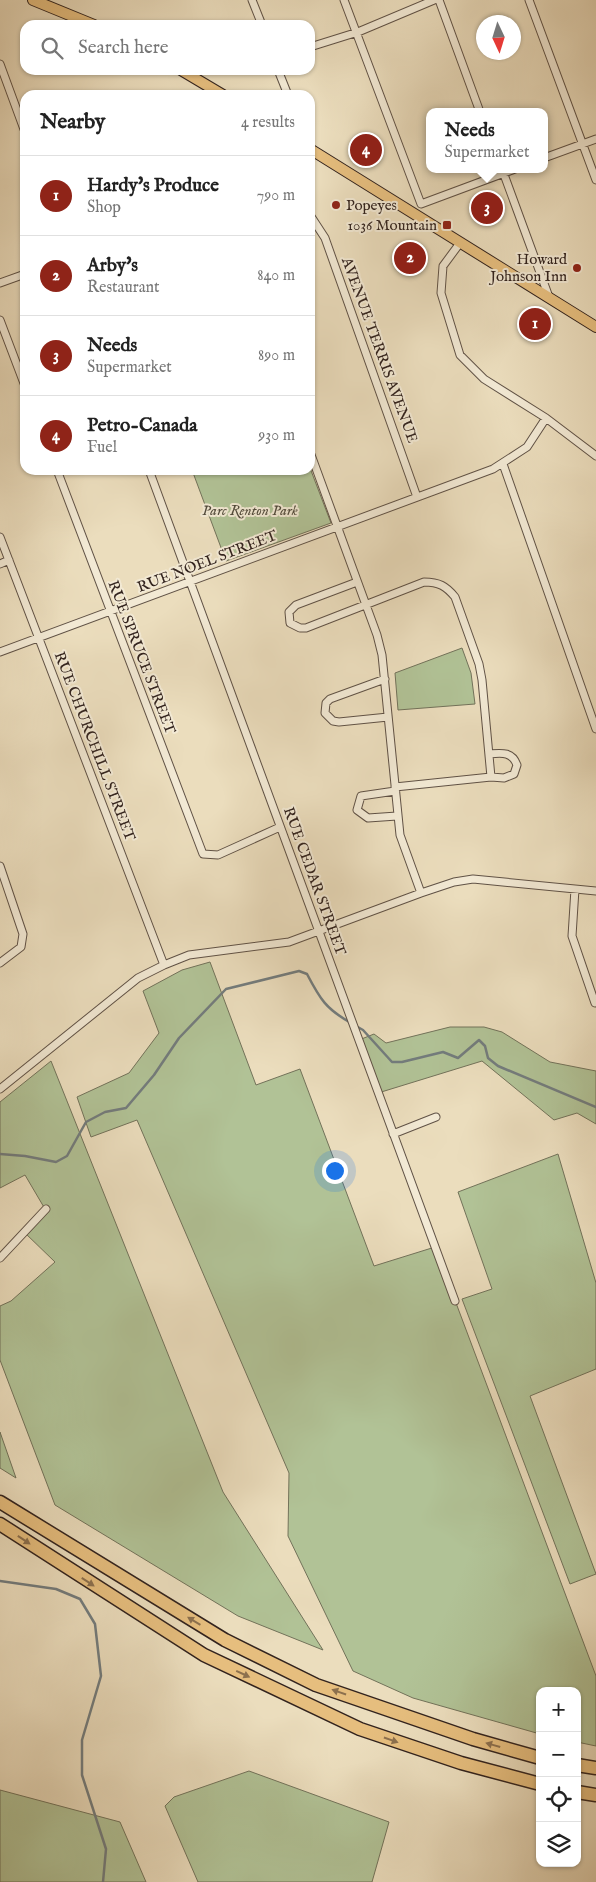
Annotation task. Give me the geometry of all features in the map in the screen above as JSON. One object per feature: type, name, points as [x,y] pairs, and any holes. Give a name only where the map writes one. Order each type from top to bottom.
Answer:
[{"type":"highway","points":[[0,1502],[226,1640],[316,1684],[473,1739],[536,1757]]},
{"type":"highway","points":[[0,1524],[204,1656],[360,1729],[461,1764],[536,1783]]},
{"type":"highway","points":[[581,1766],[596,1768]]},
{"type":"highway","points":[[581,1793],[596,1795]]},
{"type":"main road","points":[[32,0],[82,20]]},
{"type":"main road","points":[[187,75],[207,90]]},
{"type":"main road","points":[[315,151],[596,327]]},
{"type":"street","points":[[252,0],[260,20]]},
{"type":"street","points":[[344,0],[358,32],[421,204]]},
{"type":"street","points":[[315,45],[358,32],[434,0]]},
{"type":"street","points":[[439,0],[479,108]]},
{"type":"street","points":[[529,0],[596,180]]},
{"type":"street","points":[[0,64],[20,118]]},
{"type":"street","points":[[280,75],[286,90]]},
{"type":"street","points":[[548,157],[596,139]]},
{"type":"street","points":[[415,214],[421,204],[499,173]]},
{"type":"street","points":[[502,173],[549,297]]},
{"type":"street","name":"AVENUE TERRIS AVENUE","points":[[315,223],[325,238],[417,497]]},
{"type":"street","points":[[460,243],[443,266],[441,293],[460,355],[484,379],[546,418],[596,456]]},
{"type":"street","points":[[0,283],[20,276]]},
{"type":"street","points":[[0,320],[20,373]]},
{"type":"street","name":"RUE NOEL STREET","points":[[0,652],[503,464],[527,447],[546,418]]},
{"type":"street","points":[[503,464],[596,730]]},
{"type":"street","points":[[315,466],[379,641],[385,679],[400,835],[421,893]]},
{"type":"street","name":"RUE SPRUCE STREET","points":[[58,475],[203,854],[218,854],[280,827]]},
{"type":"street","name":"RUE CEDAR STREET","points":[[151,475],[455,1301]]},
{"type":"street","name":"RUE CHURCHILL STREET","points":[[0,537],[164,965]]},
{"type":"street","points":[[0,564],[9,560]]},
{"type":"street","points":[[357,582],[296,605],[289,612],[290,623],[300,628],[306,628],[424,582],[436,582],[448,588],[455,597],[479,664],[491,777]]},
{"type":"street","points":[[385,679],[330,699],[326,703],[325,713],[333,721],[339,722],[388,717]]},
{"type":"street","points":[[397,816],[368,818],[357,810],[361,796],[395,789],[491,777],[509,777],[514,774],[517,765],[512,755],[507,753],[489,754]]},
{"type":"street","points":[[0,866],[23,934],[21,946],[0,963]]},
{"type":"street","points":[[0,1089],[138,978],[189,955],[289,942],[421,893],[454,882],[473,879],[596,891]]},
{"type":"street","points":[[575,889],[572,936],[595,1003]]},
{"type":"street","points":[[393,1134],[436,1117]]},
{"type":"street","points":[[0,1258],[46,1210]]},
{"type":"green space","name":"Parc Renton Park","points":[[194,475],[313,475],[331,523],[226,561]]},
{"type":"green space","points":[[462,648],[471,673],[475,704],[398,710],[395,673]]},
{"type":"green space","points":[[210,962],[256,1085],[300,1069],[374,1266],[435,1247],[596,1676],[596,1746],[581,1743],[581,1687],[536,1687],[536,1733],[413,1698],[353,1671],[288,1536],[289,1473],[137,1120],[91,1137],[77,1097],[129,1073],[159,1033],[143,991],[182,970]]},
{"type":"green space","points":[[450,1027],[484,1027],[502,1032],[550,1062],[596,1071],[596,1124],[577,1113],[554,1120],[482,1061],[378,1093],[359,1040],[374,1034],[386,1043]]},
{"type":"green space","points":[[51,1061],[223,1492],[323,1650],[238,1616],[55,1505],[0,1360],[0,1306],[11,1301],[55,1262],[24,1232],[45,1209],[25,1175],[0,1188],[0,1102]]},
{"type":"green space","points":[[558,1154],[596,1283],[596,1369],[530,1396],[596,1574],[570,1584],[462,1299],[492,1289],[458,1192]]},
{"type":"green space","points":[[0,1432],[16,1478],[0,1468]]},
{"type":"green space","points":[[249,1771],[389,1822],[372,1882],[198,1882],[165,1806],[174,1797]]},
{"type":"green space","points":[[0,1790],[120,1822],[146,1882],[0,1882]]},
{"type":"waterway","points":[[0,1154],[25,1156],[56,1162],[67,1156],[86,1122],[105,1112],[126,1108],[154,1075],[179,1038],[226,989],[299,971],[307,974],[324,1003],[351,1023]]},
{"type":"waterway","points":[[356,1026],[363,1030],[392,1062],[402,1062],[443,1052],[458,1058],[479,1040],[485,1046],[488,1058],[498,1066],[596,1107]]},
{"type":"waterway","points":[[0,1581],[56,1589],[80,1599],[95,1624],[101,1676],[82,1740],[82,1775],[106,1849],[103,1882]]},
{"type":"place","name":"Petro-Canada","points":[[366,150]]},
{"type":"place","name":"Popeyes","points":[[336,205]]},
{"type":"place","name":"Needs","points":[[487,208]]},
{"type":"place","name":"1036 Mountain","points":[[447,225]]},
{"type":"place","name":"Arby's","points":[[410,258]]},
{"type":"place","name":"Howard Johnson Inn","points":[[577,268]]},
{"type":"place","name":"Hardy's Produce","points":[[535,324]]}]
